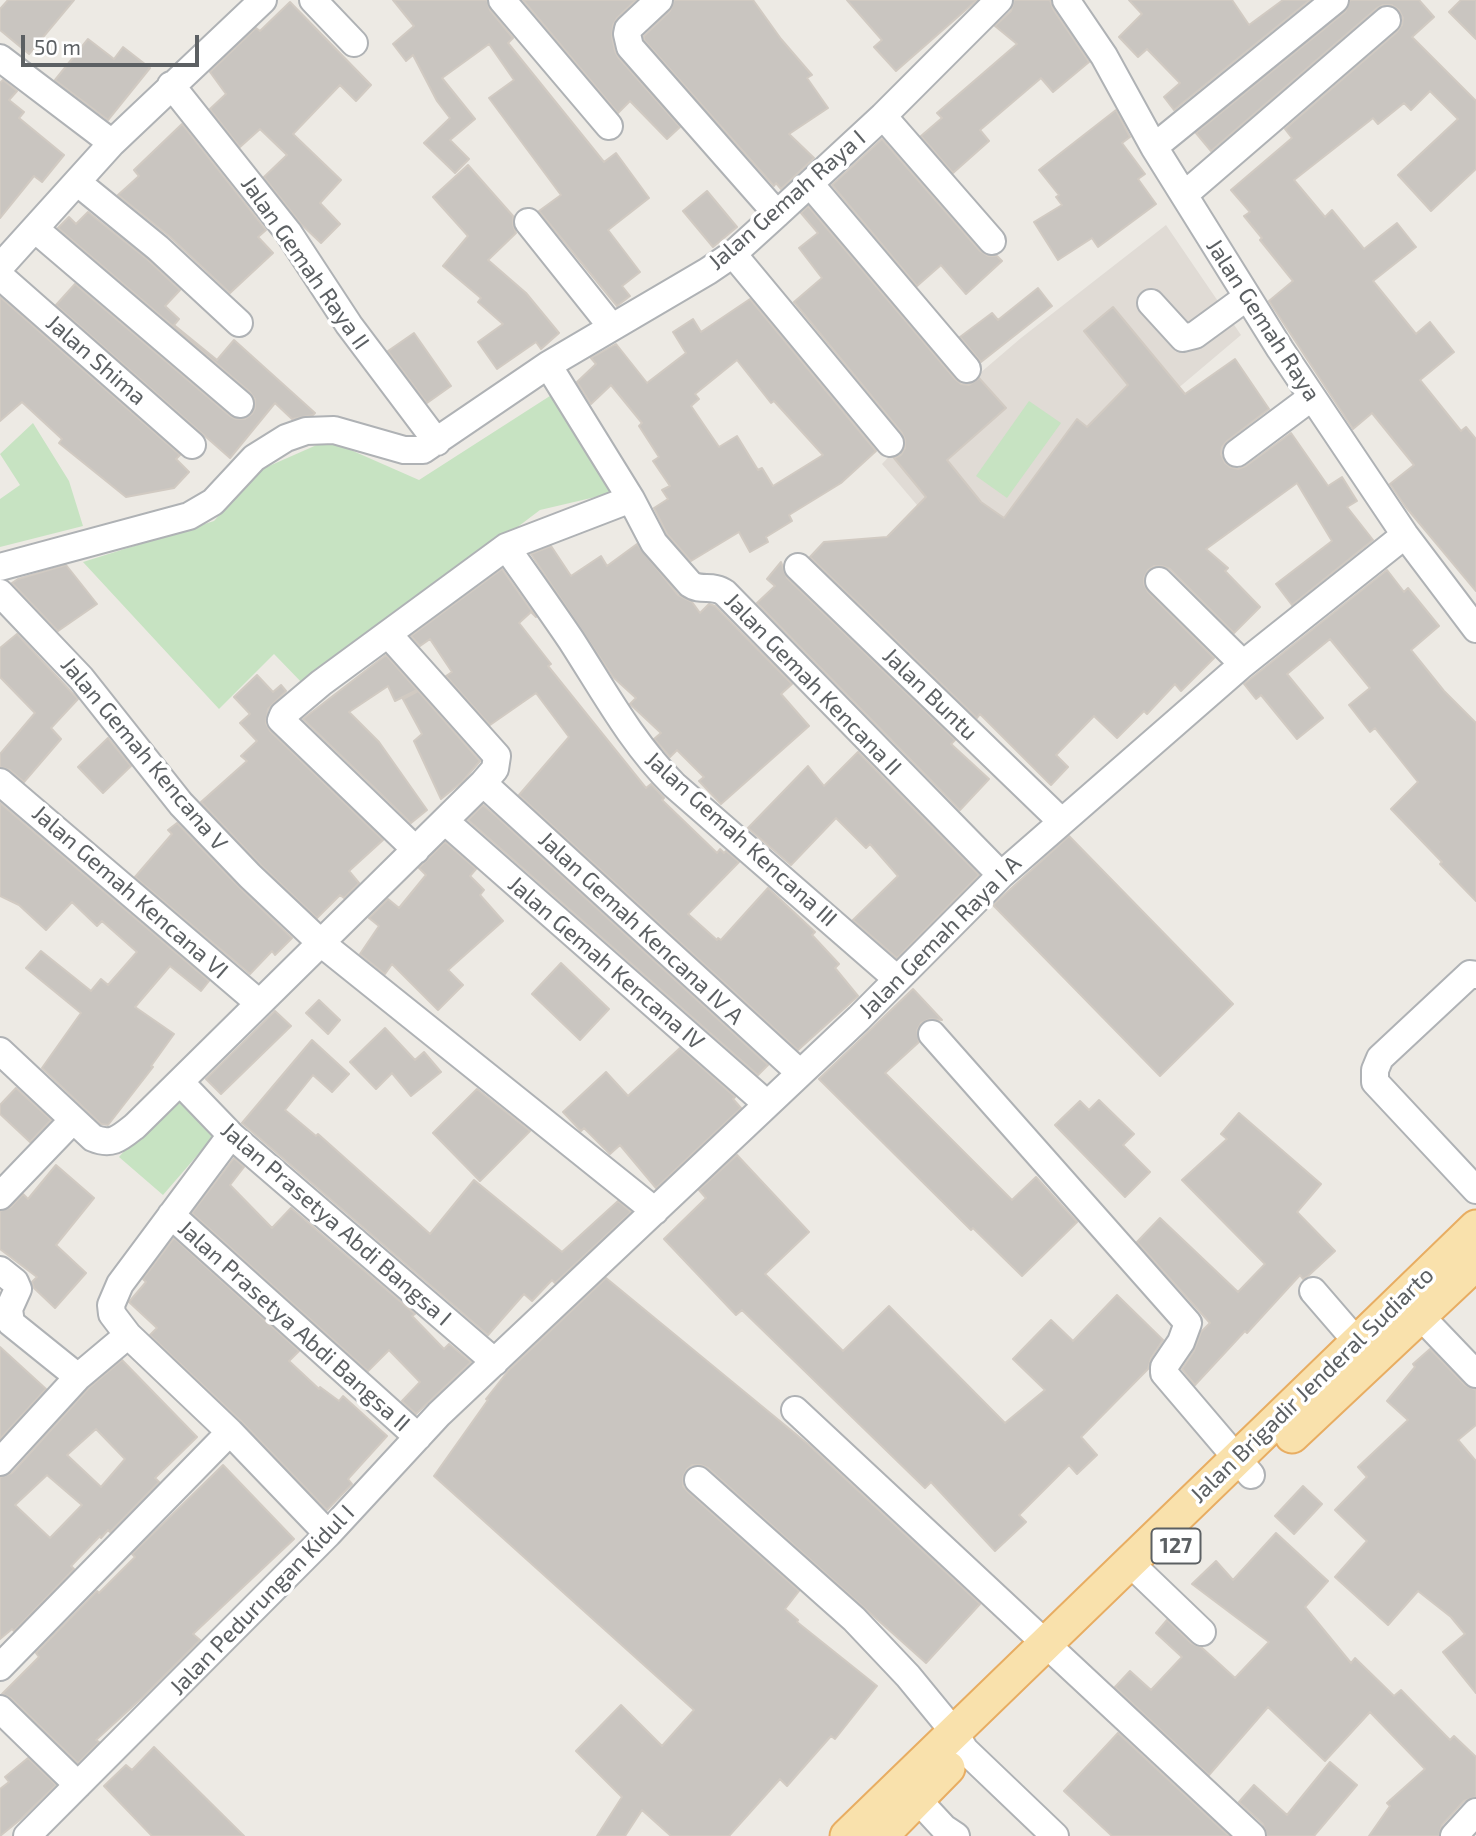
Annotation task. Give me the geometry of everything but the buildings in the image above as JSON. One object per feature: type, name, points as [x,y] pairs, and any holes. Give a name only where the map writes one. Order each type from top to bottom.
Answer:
[{"type":"main road","name":"Jalan Brigadir Jenderal Sudiarto","points":[[847,1836],[910,1791],[1051,1650],[1412,1307],[1474,1243]]},
{"type":"main road","name":"Jalan Brigadir Jenderal Sudiarto","points":[[881,1836],[910,1791]]},
{"type":"street","points":[[0,267],[112,143],[263,0]]},
{"type":"street","points":[[313,0],[354,43]]},
{"type":"street","points":[[502,0],[609,126]]},
{"type":"street","points":[[659,0],[628,29],[630,47],[777,214]]},
{"type":"street","name":"Jalan Gemah Raya I","points":[[437,442],[548,365],[733,254],[883,116],[999,0]]},
{"type":"street","name":"Jalan Gemah Raya","points":[[1066,0],[1104,57],[1154,147],[1247,298],[1405,535],[1476,629]]},
{"type":"street","points":[[1154,147],[1335,0]]},
{"type":"street","points":[[1184,195],[1387,20]]},
{"type":"street","points":[[0,58],[112,143]]},
{"type":"street","name":"Jalan Gemah Raya II","points":[[171,85],[288,232],[349,325],[437,442]]},
{"type":"street","points":[[883,116],[992,241]]},
{"type":"street","points":[[77,182],[158,248],[239,323]]},
{"type":"street","points":[[810,184],[967,369]]},
{"type":"street","points":[[528,222],[611,326]]},
{"type":"street","points":[[35,229],[240,404]]},
{"type":"street","points":[[733,254],[890,443]]},
{"type":"street","name":"Jalan Shima","points":[[0,276],[192,445]]},
{"type":"street","points":[[1151,303],[1183,338],[1195,335],[1247,298]]},
{"type":"street","name":"Jalan Gemah Kencana II","points":[[548,365],[631,499],[654,543],[690,584],[698,588],[715,587],[725,593],[1001,875]]},
{"type":"street","points":[[1237,453],[1312,397]]},
{"type":"street","points":[[0,568],[189,516],[214,502],[254,458],[286,438],[306,431],[342,432],[415,452],[437,442]]},
{"type":"street","points":[[416,849],[282,723],[283,715],[321,683],[506,547],[631,499]]},
{"type":"street","name":"Jalan Gemah Raya I A","points":[[495,1362],[859,1018],[1001,875],[1242,664],[1405,535]]},
{"type":"street","name":"Jalan Gemah Kencana III","points":[[506,547],[652,763],[897,979]]},
{"type":"street","name":"Jalan Buntu","points":[[799,567],[1061,821]]},
{"type":"street","points":[[1159,581],[1242,664]]},
{"type":"street","name":"Jalan Gemah Kencana V","points":[[0,593],[81,678],[181,804],[250,876],[321,943],[655,1211]]},
{"type":"street","points":[[0,1051],[93,1138],[113,1142],[135,1126],[483,783],[498,764],[497,756],[388,634]]},
{"type":"street","name":"Jalan Gemah Kencana IV A","points":[[483,783],[799,1072]]},
{"type":"street","name":"Jalan Gemah Kencana VI","points":[[4,792],[259,1003]]},
{"type":"street","name":"Jalan Gemah Kencana IV","points":[[446,822],[767,1104]]},
{"type":"street","points":[[1476,975],[1470,974],[1380,1058],[1375,1070],[1375,1082],[1476,1190]]},
{"type":"street","points":[[932,1034],[1188,1323],[1186,1332],[1164,1367],[1164,1373],[1244,1466]]},
{"type":"street","name":"Jalan Prasetya Abdi Bangsa I","points":[[180,1082],[231,1135],[495,1362]]},
{"type":"street","points":[[0,1196],[73,1120]]},
{"type":"street","points":[[231,1135],[120,1284],[114,1296],[112,1314],[128,1335],[230,1432],[328,1534]]},
{"type":"street","name":"Jalan Prasetya Abdi Bangsa II","points":[[171,1215],[418,1437]]},
{"type":"street","points":[[0,1270],[15,1282],[18,1289],[9,1309],[11,1323],[78,1377]]},
{"type":"street","points":[[1313,1291],[1365,1351]]},
{"type":"street","points":[[1412,1307],[1476,1374]]},
{"type":"street","points":[[0,1462],[78,1377],[128,1335]]},
{"type":"street","name":"Jalan Pedurungan Kidul I","points":[[27,1836],[495,1362]]},
{"type":"street","points":[[795,1410],[1252,1836]]},
{"type":"street","points":[[0,1667],[230,1432]]},
{"type":"street","points":[[698,1479],[854,1619],[908,1676],[960,1741],[1055,1836]]},
{"type":"street","points":[[1136,1569],[1202,1632]]},
{"type":"street","points":[[0,1709],[78,1786]]},
{"type":"street","points":[[910,1791],[944,1828],[956,1836]]},
{"type":"street","points":[[1454,1836],[1476,1812]]},
{"type":"shaded area","points":[[1166,225],[1241,335],[1118,439],[1045,537],[923,512],[882,464],[917,427],[1021,338]]},
{"type":"green space","points":[[553,394],[621,491],[540,510],[306,687],[274,654],[219,709],[83,562],[214,521],[260,470],[328,440],[419,480]]},
{"type":"green space","points":[[1029,401],[1061,423],[1007,498],[976,476]]},
{"type":"green space","points":[[33,423],[69,481],[83,526],[0,547],[0,499],[20,485],[0,454]]},
{"type":"green space","points":[[176,1091],[220,1129],[163,1195],[119,1157]]}]
